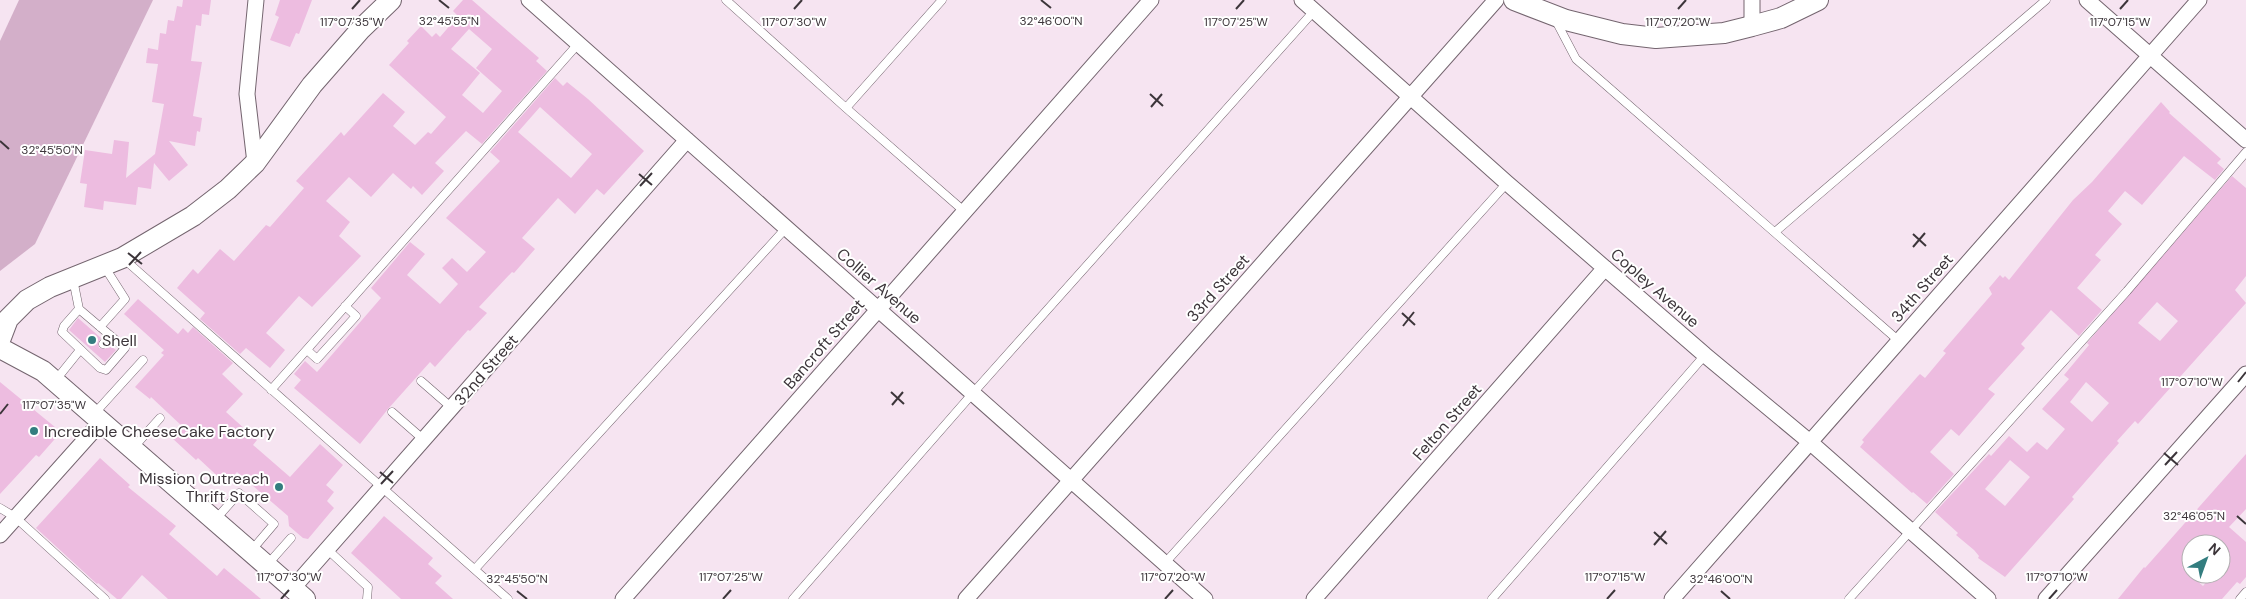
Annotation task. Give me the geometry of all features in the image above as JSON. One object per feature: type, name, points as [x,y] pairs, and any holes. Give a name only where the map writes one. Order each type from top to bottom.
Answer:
[{"type":"street","points":[[255,163],[247,94],[256,0]]},
{"type":"street","points":[[0,340],[8,319],[26,300],[50,287],[113,262],[193,216],[228,189],[255,163],[312,85],[361,29],[391,0]]},
{"type":"street","name":"Collier Avenue","points":[[529,0],[1205,599]]},
{"type":"street","name":"Bancroft Street","points":[[623,599],[1151,0]]},
{"type":"street","name":"Copley Avenue","points":[[1302,0],[1507,183],[1705,355],[1811,443],[1988,599]]},
{"type":"street","name":"33rd Street","points":[[966,599],[1070,479],[1411,98],[1496,0]]},
{"type":"street","points":[[1514,0],[1554,17],[1622,34],[1656,38],[1724,33],[1781,18],[1818,0]]},
{"type":"street","points":[[1752,0],[1752,26]]},
{"type":"street","points":[[2087,0],[2246,140]]},
{"type":"street","name":"34th Street","points":[[1672,599],[2199,0]]},
{"type":"street","name":"32nd Street","points":[[294,595],[328,550],[687,140]]},
{"type":"street","name":"Felton Street","points":[[1314,599],[1605,268]]},
{"type":"street","points":[[0,348],[43,371],[98,417],[251,551],[294,595]]},
{"type":"street","points":[[2046,599],[2246,374]]},
{"type":"street","points":[[0,534],[98,417]]},
{"type":"lane","points":[[726,0],[965,212]]},
{"type":"lane","points":[[846,108],[942,0]]},
{"type":"lane","points":[[1775,232],[2046,0]]},
{"type":"lane","points":[[793,599],[973,393],[1314,11]]},
{"type":"lane","points":[[1554,17],[1576,59],[1899,341]]},
{"type":"lane","points":[[271,390],[578,44]]},
{"type":"lane","points":[[1849,599],[1909,530],[2127,291],[2246,152]]},
{"type":"lane","points":[[1165,563],[1507,183]]},
{"type":"lane","points":[[475,569],[786,228]]},
{"type":"lane","points":[[100,327],[124,299],[113,262]]},
{"type":"lane","points":[[113,262],[271,390],[508,599]]},
{"type":"lane","points":[[72,279],[79,309],[125,348],[106,370],[80,350],[62,332],[64,326],[79,309]]},
{"type":"lane","points":[[307,350],[317,360],[356,316],[345,306]]},
{"type":"lane","points":[[86,328],[93,321]]},
{"type":"lane","points":[[103,344],[110,336]]},
{"type":"lane","points":[[55,381],[80,350]]},
{"type":"lane","points":[[1492,599],[1705,355]]},
{"type":"lane","points":[[98,417],[143,360]]},
{"type":"lane","points":[[421,381],[452,408]]},
{"type":"lane","points":[[392,412],[424,440]]},
{"type":"lane","points":[[133,448],[160,418]]},
{"type":"lane","points":[[215,520],[239,493],[274,524],[251,551]]},
{"type":"lane","points":[[0,508],[15,518],[105,599]]},
{"type":"lane","points":[[267,566],[292,538]]},
{"type":"lane","points":[[328,550],[368,587],[367,599]]},
{"type":"lane","points":[[2240,599],[2246,592]]},
{"type":"shaded area","points":[[19,0],[153,0],[35,244],[0,271],[0,41]]},
{"type":"building","points":[[183,0],[211,0],[209,15],[202,14],[201,26],[196,25],[191,61],[202,62],[193,116],[202,118],[200,132],[197,131],[195,146],[169,141],[188,165],[169,181],[154,163],[151,189],[138,187],[136,205],[104,201],[103,210],[84,207],[87,184],[80,183],[85,150],[112,154],[114,140],[129,142],[126,178],[155,154],[164,104],[152,102],[158,64],[146,63],[148,48],[158,50],[160,33],[166,34],[168,20],[174,21],[177,6],[182,7]]},
{"type":"building","points":[[280,0],[312,0],[299,34],[296,33],[290,47],[270,40],[279,17],[275,15]]},
{"type":"building","points":[[463,0],[472,0],[539,58],[536,61],[547,71],[482,144],[466,131],[435,163],[444,171],[422,195],[413,186],[411,189],[393,173],[371,197],[349,177],[326,201],[350,222],[339,236],[361,256],[312,307],[299,296],[266,333],[285,350],[270,368],[246,348],[240,354],[200,319],[205,313],[177,288],[193,269],[198,274],[220,249],[234,261],[266,225],[270,227],[304,188],[296,181],[341,132],[344,136],[383,93],[405,112],[393,126],[415,145],[428,132],[431,134],[446,117],[389,65],[409,43],[407,41],[421,26],[432,37],[436,33],[440,37],[458,16],[453,11]],"holes":[[[469,29],[492,49],[476,68],[502,91],[483,113],[462,95],[480,73],[451,49]]]},
{"type":"building","points":[[555,78],[563,86],[567,82],[588,99],[644,151],[604,195],[597,189],[575,214],[558,198],[522,238],[535,249],[514,273],[512,272],[479,307],[487,313],[470,331],[468,330],[435,367],[430,362],[360,444],[294,388],[301,380],[294,374],[305,361],[317,372],[381,298],[371,288],[410,242],[425,254],[407,275],[440,304],[458,284],[442,268],[452,258],[467,272],[486,252],[446,218],[500,161],[490,152]],"holes":[[[540,107],[592,154],[571,178],[518,132]]]},
{"type":"building","points":[[2161,102],[2169,113],[2221,159],[2217,163],[2224,169],[2215,180],[2184,156],[2142,205],[2125,191],[2108,211],[2122,224],[2095,255],[2101,260],[2077,288],[2102,310],[2079,336],[2051,310],[2021,344],[2025,348],[1988,389],[1995,394],[1959,436],[1951,429],[1930,452],[1954,474],[1927,504],[1860,447],[1864,442],[1862,440],[1920,374],[1925,378],[1946,353],[1943,351],[1992,294],[1989,288],[2000,275],[2003,278],[2005,276],[2009,280],[2073,200],[2092,182]]},
{"type":"building","points":[[2232,176],[2246,188],[2246,276],[2235,290],[2246,303],[2138,424],[2135,421],[2117,441],[2119,443],[2072,497],[2074,499],[2005,577],[1978,558],[1979,556],[1974,550],[1956,535],[1958,533],[1935,512],[1989,454],[1991,456],[2009,436],[2027,452],[2037,442],[2047,450],[2065,429],[2042,409],[2069,379],[2064,375],[2089,345],[2087,343]],"holes":[[[2157,302],[2178,321],[2160,341],[2138,323]],[[2086,382],[2109,403],[2092,422],[2070,402]],[[2010,460],[2030,477],[2005,506],[1985,489]]]},
{"type":"building","points":[[138,299],[178,334],[183,328],[188,333],[193,327],[233,363],[222,374],[243,394],[226,412],[257,440],[253,445],[290,477],[320,444],[343,465],[326,485],[334,492],[327,501],[334,508],[308,539],[303,538],[289,526],[288,516],[237,472],[226,484],[198,458],[196,460],[172,438],[183,427],[151,397],[150,399],[135,387],[164,355],[161,353],[164,350],[124,314]]},
{"type":"building","name":"Shell","points":[[78,318],[101,338],[98,343],[99,348],[105,349],[109,345],[116,350],[105,362],[69,330]]},
{"type":"building","points":[[0,382],[61,432],[39,457],[36,455],[0,494]]},
{"type":"building","points":[[2246,454],[2246,509],[2229,527],[2246,542],[2246,577],[2240,584],[2237,582],[2222,599],[2118,599],[2144,567]]},
{"type":"building","points":[[100,458],[130,485],[128,487],[176,526],[169,534],[217,576],[224,568],[261,599],[168,599],[142,575],[121,599],[117,599],[97,584],[36,528]]},
{"type":"building","points":[[384,516],[433,558],[428,564],[442,576],[435,583],[453,599],[401,599],[351,553]]},
{"type":"place","name":"Shell","points":[[92,340]]},
{"type":"place","name":"Incredible CheeseCake Factory","points":[[34,431]]},
{"type":"place","name":"Mission Outreach Thrift Store","points":[[279,487]]}]
